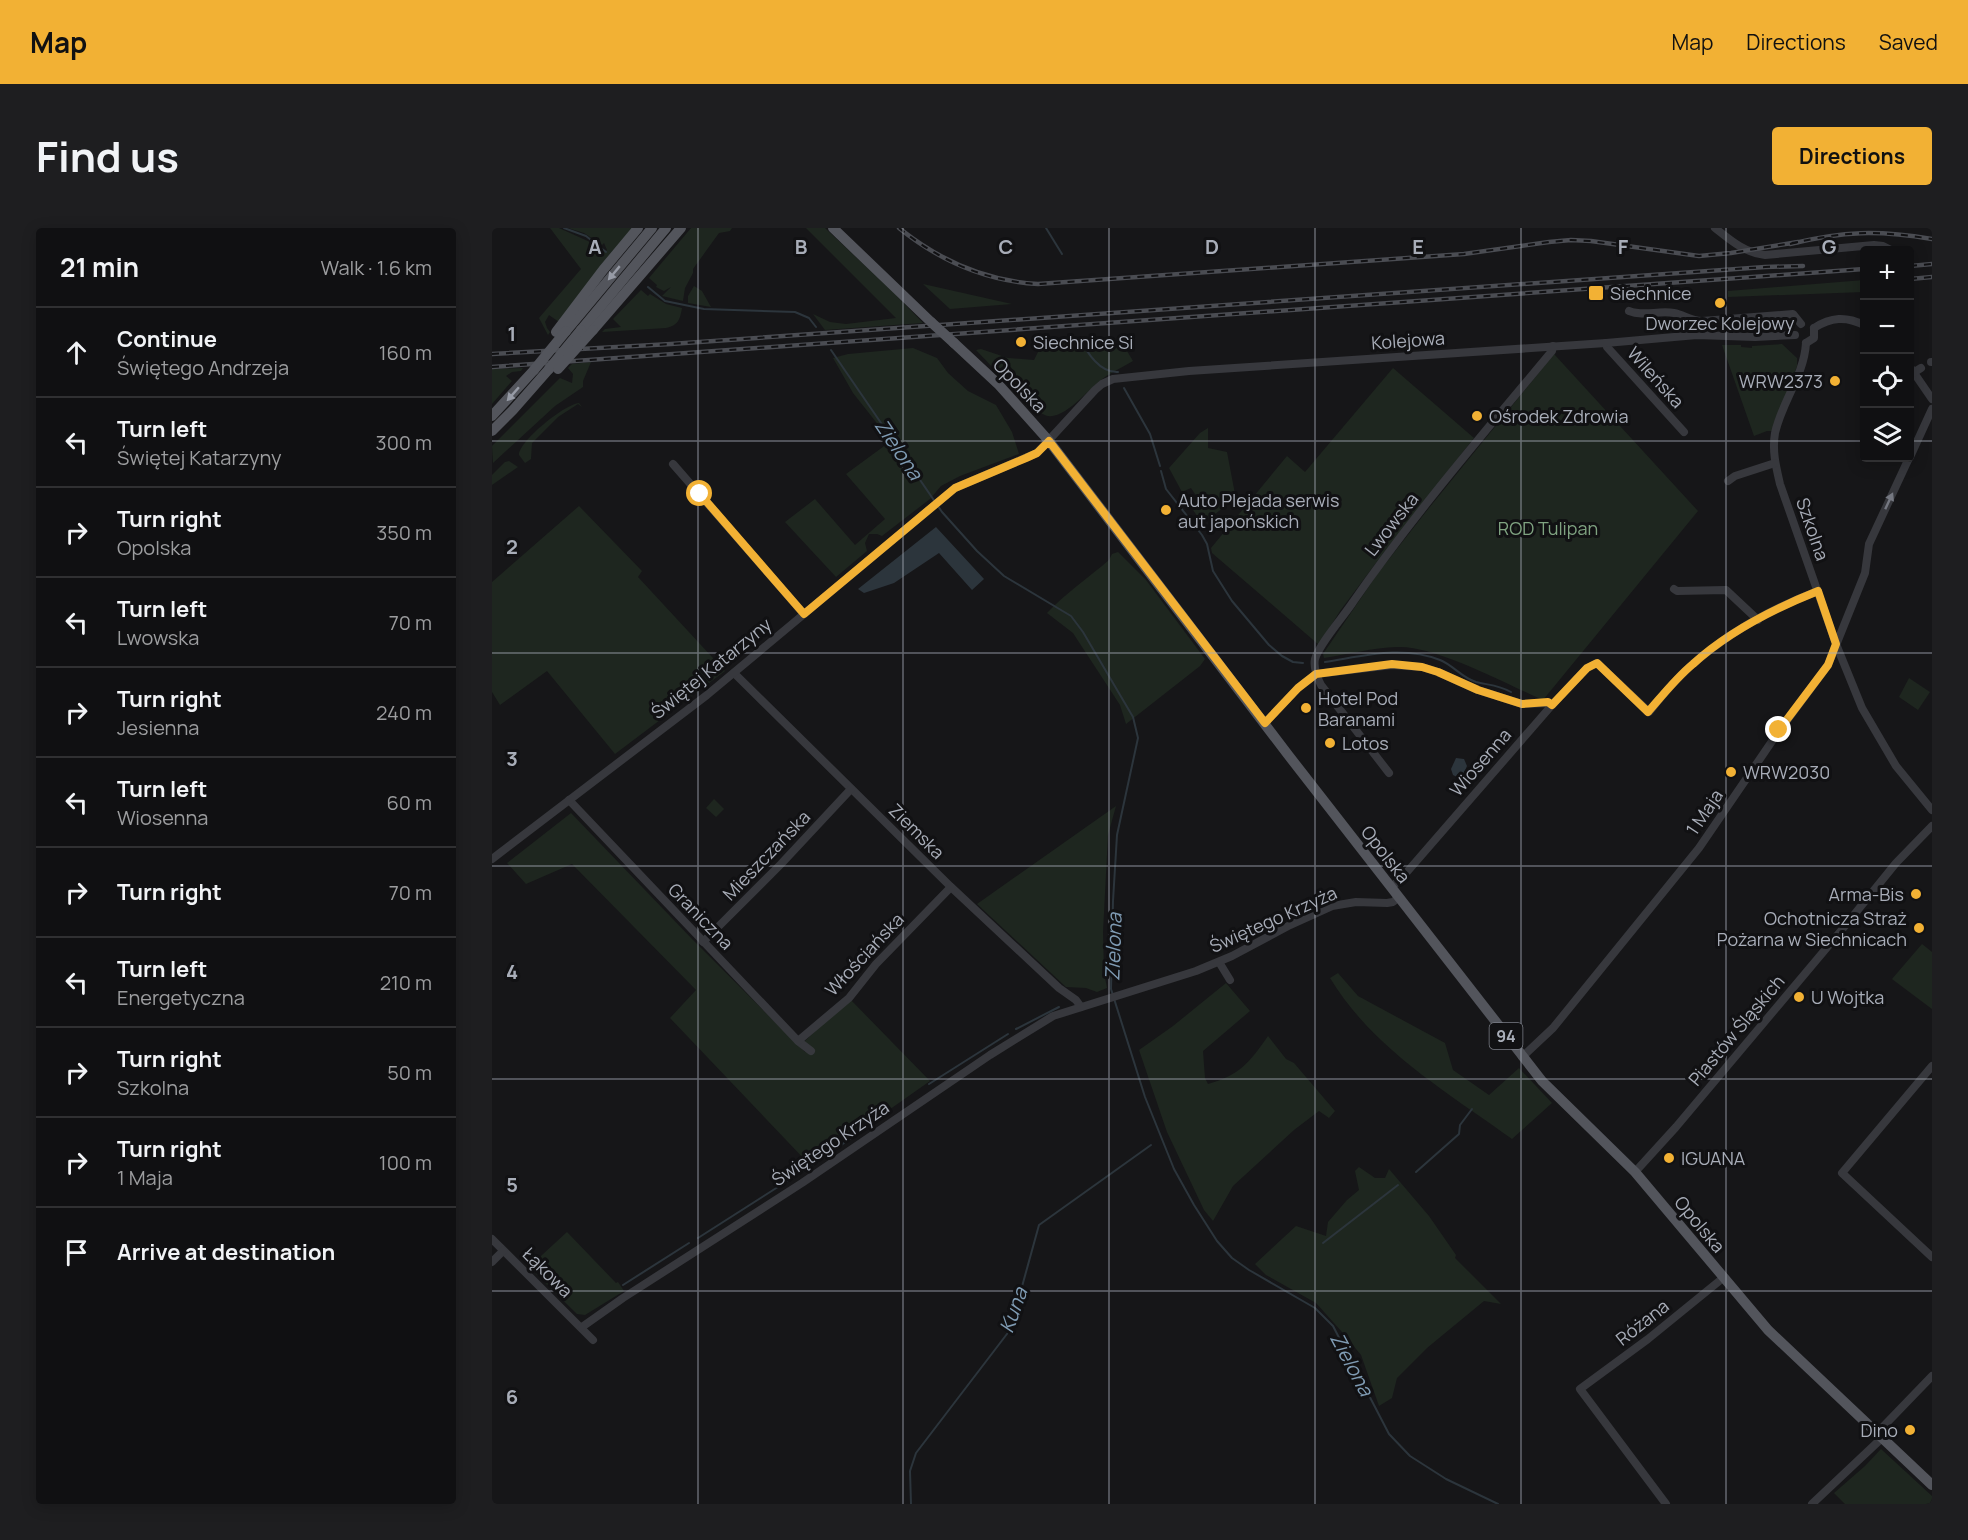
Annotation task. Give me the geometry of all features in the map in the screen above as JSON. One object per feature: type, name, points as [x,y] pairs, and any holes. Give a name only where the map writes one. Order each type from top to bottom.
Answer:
[{"type":"main road","points":[[492,416],[544,358],[603,270],[638,228]]},
{"type":"main road","points":[[561,331],[652,228]]},
{"type":"main road","points":[[554,369],[581,330],[666,228]]},
{"type":"main road","points":[[492,431],[593,330],[681,228]]},
{"type":"main road","name":"Opolska","points":[[833,228],[998,384],[1049,441],[1522,1057],[1555,1094],[1635,1172],[1768,1330],[1932,1485]]},
{"type":"street","points":[[1715,228],[1746,251],[1754,254],[1860,247]]},
{"type":"street","points":[[1629,311],[1637,315],[1674,313],[1688,319],[1702,321],[1793,314],[1801,324]]},
{"type":"street","points":[[1814,328],[1823,322],[1840,318],[1848,318],[1860,323]]},
{"type":"street","points":[[1801,324],[1808,324],[1814,328],[1814,338],[1806,343],[1799,341],[1795,335],[1796,328],[1801,324]]},
{"type":"street","name":"Kolejowa","points":[[1049,441],[1095,390],[1102,384],[1113,380],[1189,371],[1697,335],[1763,337],[1795,335]]},
{"type":"street","name":"Wileńska","points":[[1606,343],[1684,432]]},
{"type":"street","name":"Szkolna","points":[[1806,343],[1803,366],[1775,433],[1775,462],[1780,484],[1836,644],[1862,708],[1882,744],[1912,788],[1932,810]]},
{"type":"street","name":"Lwowska","points":[[1316,674],[1317,655],[1373,574],[1479,438],[1552,351],[1553,346]]},
{"type":"street","points":[[1915,369],[1932,399]]},
{"type":"street","name":"1 Maja","points":[[1914,447],[1932,409]]},
{"type":"street","name":"Świętej Katarzyny","points":[[492,859],[734,673],[946,495],[962,484],[1037,453],[1049,441]]},
{"type":"street","points":[[1728,481],[1735,476],[1775,462]]},
{"type":"street","name":"1 Maja","points":[[1522,1057],[1553,1028],[1699,848],[1779,730],[1828,665],[1865,573],[1869,544],[1907,462]]},
{"type":"street","points":[[673,464],[804,614]]},
{"type":"street","points":[[1674,589],[1677,591],[1726,590],[1758,620],[1818,591]]},
{"type":"street","name":"Wiosenna","points":[[1391,887],[1400,880],[1587,668],[1597,663],[1648,712],[1693,663],[1732,635],[1758,620]]},
{"type":"street","points":[[1265,723],[1298,688],[1316,674],[1360,667],[1408,665],[1438,672],[1478,690],[1522,704],[1548,702],[1552,705]]},
{"type":"street","name":"Ziemska","points":[[734,673],[951,887],[1059,988],[1076,1000],[1081,1008]]},
{"type":"street","points":[[1316,674],[1321,685],[1389,773]]},
{"type":"street","name":"Mieszczańska","points":[[703,942],[781,864],[851,789]]},
{"type":"street","name":"Graniczna","points":[[569,801],[810,1051]]},
{"type":"street","name":"Piastów Śląskich","points":[[1635,1172],[1676,1127],[1896,863],[1932,826]]},
{"type":"street","name":"Włościańska","points":[[798,1041],[849,998],[876,964],[951,887]]},
{"type":"street","name":"Świętego Krzyża","points":[[582,1327],[622,1298],[802,1183],[990,1055],[1053,1016],[1219,962],[1332,906],[1356,902],[1388,903],[1399,897]]},
{"type":"street","points":[[1219,962],[1230,980]]},
{"type":"street","points":[[1932,1066],[1842,1173],[1932,1257]]},
{"type":"street","name":"Łąkowa","points":[[492,1239],[593,1340]]},
{"type":"street","points":[[492,1262],[503,1251]]},
{"type":"street","name":"Różana","points":[[1666,1504],[1580,1389],[1648,1339],[1723,1278]]},
{"type":"street","points":[[1812,1504],[1932,1376]]},
{"type":"green space","points":[[550,228],[559,228],[590,242],[589,245],[601,254],[607,250],[604,243],[602,245],[584,233],[568,228],[633,228],[559,322],[549,315],[545,322],[550,332],[548,335],[539,318],[581,269]]},
{"type":"green space","points":[[691,228],[732,228],[730,231],[719,233],[693,269],[685,288],[683,301],[662,296],[671,287],[664,291],[656,287],[657,285],[649,278]]},
{"type":"green space","points":[[806,228],[825,228],[923,323],[825,330],[813,314],[830,322],[846,324],[896,318]]},
{"type":"green space","points":[[1860,280],[1860,292],[1728,297],[1728,291]]},
{"type":"green space","points":[[923,284],[1012,304],[950,309]]},
{"type":"green space","points":[[694,286],[702,291],[711,307],[688,303],[688,296]]},
{"type":"green space","points":[[641,290],[648,296],[650,294],[666,304],[682,308],[676,323],[666,328],[602,332],[605,329],[621,327],[613,319]]},
{"type":"green space","points":[[1777,321],[1778,329],[1750,328],[1739,324],[1753,322],[1754,326],[1777,324]]},
{"type":"green space","points":[[1065,340],[1104,340],[1124,346],[1133,361],[1102,379],[1071,407],[1048,416],[1033,407],[1011,387],[976,350],[981,349],[1008,358],[1034,360],[1040,348]]},
{"type":"green space","points":[[1782,344],[1797,358],[1797,366],[1773,431],[1754,436],[1722,345],[1741,345],[1741,347],[1752,348],[1752,346]]},
{"type":"green space","points":[[913,348],[937,358],[948,373],[968,391],[996,405],[1012,432],[1019,454],[960,476],[941,486],[930,499],[882,536],[869,534],[865,543],[867,551],[836,577],[785,522],[815,499],[855,545],[885,519],[846,474],[891,441],[853,393],[833,358],[848,354]]},
{"type":"green space","name":"ROD Tulipan","points":[[1554,354],[1698,511],[1543,700],[1450,659],[1413,648],[1379,649],[1324,658],[1323,654],[1378,573]]},
{"type":"green space","points":[[591,362],[583,381],[583,387],[555,406],[493,463],[492,446],[560,378],[572,383],[573,374],[568,368],[572,364]]},
{"type":"green space","points":[[523,368],[521,371],[512,372],[506,376],[512,381],[492,404],[492,369]]},
{"type":"green space","points":[[1393,368],[1474,438],[1340,611],[1319,645],[1212,553],[1211,548],[1287,456],[1305,472]]},
{"type":"green space","points":[[579,403],[582,407],[578,404],[558,417],[532,443],[531,459],[525,463],[519,455],[526,441],[554,416]]},
{"type":"green space","points":[[1208,428],[1208,448],[1227,452],[1235,494],[1225,506],[1203,524],[1193,510],[1199,500],[1191,488],[1182,492],[1169,468],[1200,433]]},
{"type":"green space","points":[[509,461],[518,467],[492,485],[492,475]]},
{"type":"green space","points":[[579,506],[642,571],[638,577],[725,671],[615,754],[547,671],[500,705],[492,692],[492,582]]},
{"type":"green space","points":[[1118,552],[1146,580],[1205,659],[1200,666],[1126,724],[1120,705],[1073,633],[1047,613],[1109,560],[1112,554]]},
{"type":"green space","points":[[1909,678],[1930,692],[1918,710],[1899,697]]},
{"type":"green space","points":[[714,799],[724,809],[716,817],[706,808]]},
{"type":"green space","points":[[1116,806],[1108,835],[1103,932],[1104,972],[1107,988],[1097,992],[1086,988],[1066,987],[977,904]]},
{"type":"green space","points":[[571,813],[805,1052],[805,1041],[849,998],[930,1081],[869,1124],[866,1122],[807,1162],[670,1018],[696,990],[572,864],[526,884],[507,863]]},
{"type":"green space","points":[[1922,944],[1932,952],[1932,1009],[1892,979]]},
{"type":"green space","points":[[1338,973],[1358,996],[1445,1043],[1453,1070],[1489,1095],[1519,1068],[1552,1103],[1512,1139],[1437,1086],[1389,1048],[1347,1003],[1330,978]]},
{"type":"green space","points":[[1226,983],[1250,1011],[1203,1051],[1205,1078],[1208,1084],[1243,1067],[1268,1036],[1286,1059],[1294,1063],[1335,1111],[1329,1118],[1319,1111],[1294,1130],[1233,1186],[1213,1221],[1204,1210],[1167,1132],[1139,1050]]},
{"type":"green space","points":[[1359,1167],[1375,1178],[1385,1178],[1389,1169],[1429,1216],[1456,1255],[1455,1258],[1501,1304],[1484,1301],[1427,1348],[1397,1378],[1392,1398],[1379,1406],[1361,1355],[1342,1332],[1316,1303],[1266,1275],[1255,1264],[1296,1226],[1326,1236],[1328,1222],[1359,1190],[1355,1171]]},
{"type":"green space","points":[[567,1232],[616,1283],[618,1282],[624,1291],[585,1315],[577,1314],[529,1267]]},
{"type":"green space","points":[[1881,1449],[1932,1496],[1932,1504],[1845,1504],[1834,1493]]},
{"type":"shaded area","points":[[936,527],[984,579],[972,590],[939,553],[894,583],[864,593],[858,589]]},
{"type":"shaded area","points":[[1456,758],[1464,759],[1467,766],[1464,773],[1457,777],[1453,775],[1451,769]]},
{"type":"waterway","name":"Zielona","points":[[564,228],[586,236],[606,252]]},
{"type":"waterway","points":[[1046,228],[1062,254]]},
{"type":"waterway","name":"Zielona","points":[[648,287],[665,301],[704,309],[795,312],[809,318],[816,327]]},
{"type":"waterway","points":[[1080,338],[1090,356],[1100,366],[1118,372]]},
{"type":"waterway","name":"Zielona","points":[[831,350],[942,512],[977,551],[1004,576],[1071,616],[1083,632],[1133,717],[1138,738],[1117,835],[1111,989],[1145,1097],[1174,1169],[1194,1205],[1217,1241],[1232,1258],[1315,1308],[1333,1326],[1389,1434],[1410,1456],[1446,1479],[1498,1504]]},
{"type":"waterway","points":[[1124,388],[1150,434],[1160,466]]},
{"type":"waterway","points":[[1161,471],[1166,489],[1207,544],[1213,571],[1232,601],[1269,645],[1293,662],[1303,663]]},
{"type":"waterway","points":[[1325,662],[1383,653],[1411,653],[1440,660],[1471,680],[1511,692]]},
{"type":"waterway","points":[[1016,1029],[1059,1007]]},
{"type":"waterway","points":[[929,1084],[1008,1034]]},
{"type":"waterway","points":[[1416,1172],[1459,1134],[1460,1125],[1472,1109]]},
{"type":"waterway","points":[[822,1159],[855,1135]]},
{"type":"waterway","name":"Kuna","points":[[911,1504],[910,1471],[916,1453],[1010,1330],[1039,1225],[1151,1145]]},
{"type":"waterway","points":[[698,1238],[814,1164]]},
{"type":"waterway","points":[[1323,1243],[1398,1185]]},
{"type":"waterway","points":[[623,1285],[689,1243]]},
{"type":"railway","points":[[899,228],[931,250],[964,267],[1000,279],[1038,284],[1464,254],[1571,240],[1699,256],[1798,242]]},
{"type":"railway","points":[[1790,244],[1827,236],[1861,233],[1932,239]]},
{"type":"railway","points":[[1914,266],[1932,264]]},
{"type":"railway","points":[[492,354],[671,344],[1803,266]]},
{"type":"railway","points":[[492,367],[1860,269]]},
{"type":"railway","points":[[1914,279],[1932,277]]},
{"type":"place","name":"Siechnice","points":[[1596,293]]},
{"type":"place","name":"Dworzec Kolejowy","points":[[1720,303]]},
{"type":"place","name":"Siechnice Si","points":[[1021,342]]},
{"type":"place","name":"WRW2373","points":[[1835,381]]},
{"type":"place","name":"Ośrodek Zdrowia","points":[[1477,416]]},
{"type":"place","name":"Auto Plejada serwis aut japońskich","points":[[1166,510]]},
{"type":"place","name":"Hotel Pod Baranami","points":[[1306,708]]},
{"type":"place","name":"Lotos","points":[[1330,743]]},
{"type":"place","name":"WRW2030","points":[[1731,772]]},
{"type":"place","name":"Arma-Bis","points":[[1916,894]]},
{"type":"place","name":"Ochotnicza Straż Pożarna w Siechnicach","points":[[1919,928]]},
{"type":"place","name":"U Wojtka","points":[[1799,997]]},
{"type":"place","name":"IGUANA","points":[[1669,1158]]},
{"type":"place","name":"Dino","points":[[1910,1430]]},
{"type":"route","points":[[700,494],[804,614],[955,488],[1037,453],[1049,441],[1265,723],[1298,688],[1316,674],[1392,664],[1422,667],[1478,690],[1522,704],[1548,702],[1552,705],[1587,668],[1597,663],[1648,712],[1693,663],[1719,644],[1758,620],[1818,591],[1836,644],[1828,665],[1779,730]]}]
